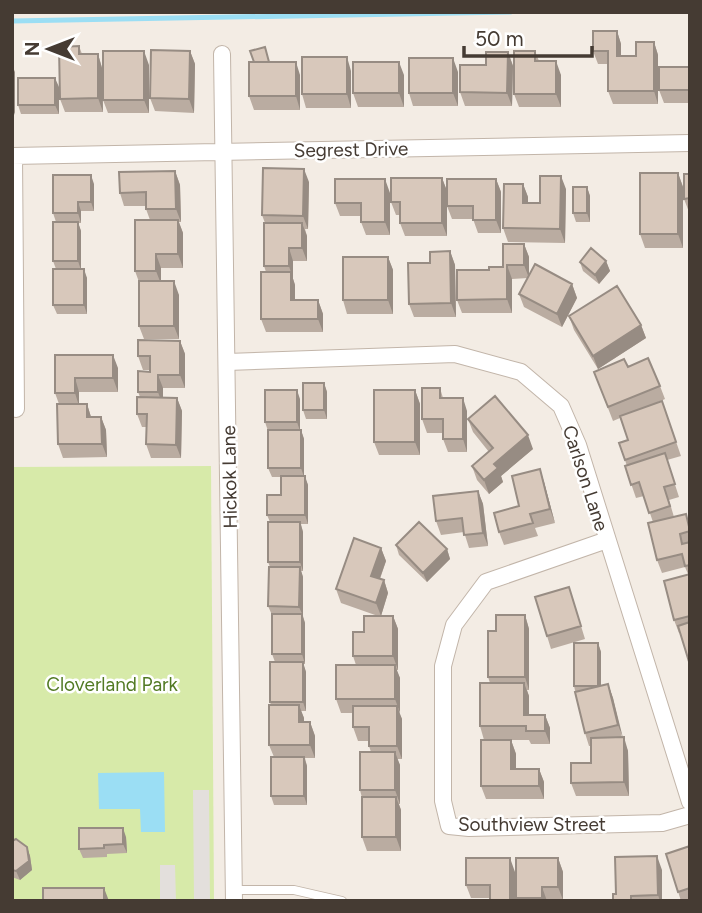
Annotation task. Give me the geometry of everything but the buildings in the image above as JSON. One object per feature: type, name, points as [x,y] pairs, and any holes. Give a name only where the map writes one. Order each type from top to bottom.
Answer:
[{"type":"street","name":"Hickok Lane","points":[[222,54],[234,895]]},
{"type":"street","name":"Segrest Drive","points":[[13,156],[690,143]]},
{"type":"street","points":[[13,156],[16,410]]},
{"type":"street","name":"Carlson Lane","points":[[228,362],[455,354],[521,372],[561,405],[578,445],[690,802]]},
{"type":"street","name":"Southview Street","points":[[607,540],[486,582],[454,625],[443,666],[443,801],[449,826],[469,828],[662,823],[690,815]]},
{"type":"lane","points":[[234,895],[294,890],[342,901]]},
{"type":"green space","name":"Cloverland Park","points":[[211,466],[214,901],[12,901],[12,467]]},
{"type":"shaded area","points":[[193,790],[209,790],[210,901],[194,901]]},
{"type":"shaded area","points":[[160,865],[175,865],[176,901],[160,901]]},
{"type":"water","points":[[164,772],[165,832],[141,832],[140,809],[99,809],[98,773]]},
{"type":"waterway","points":[[12,21],[511,12]]}]
